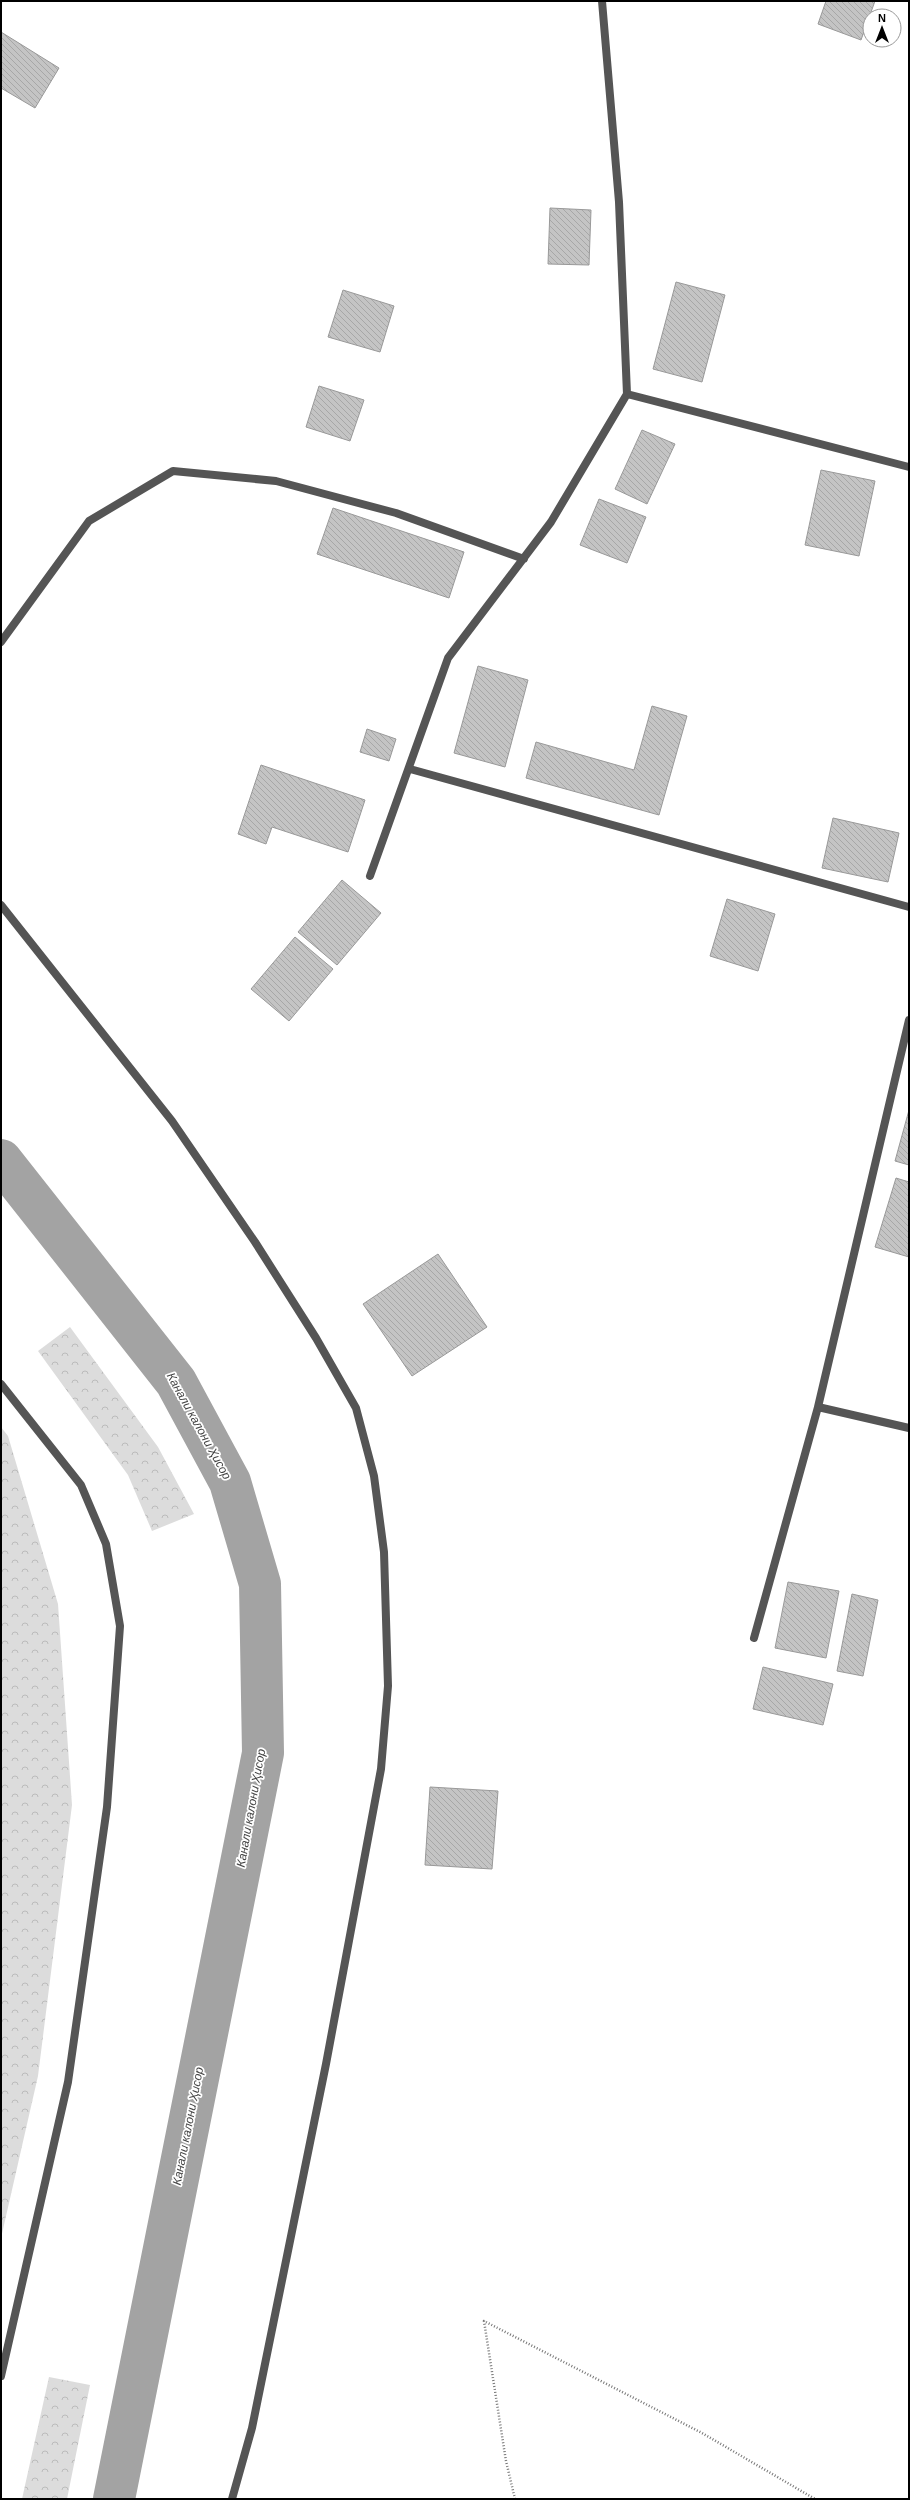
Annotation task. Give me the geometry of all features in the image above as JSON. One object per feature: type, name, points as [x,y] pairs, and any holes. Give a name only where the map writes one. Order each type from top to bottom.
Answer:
[{"type":"lane","points":[[370,876],[410,769],[448,658],[552,522],[628,394],[619,202],[602,1]]},
{"type":"lane","points":[[628,394],[909,466]]},
{"type":"lane","points":[[1,642],[89,521],[173,471],[276,481],[396,513],[524,559]]},
{"type":"lane","points":[[410,769],[909,907]]},
{"type":"lane","points":[[1,905],[172,1121],[255,1242],[316,1338],[356,1408],[374,1476],[384,1552],[388,1686],[381,1769],[325,2072],[252,2428],[232,2499]]},
{"type":"lane","points":[[754,1638],[818,1407],[909,1020]]},
{"type":"lane","points":[[1,1384],[81,1485],[106,1544],[120,1626],[107,1807],[68,2082],[1,2376]]},
{"type":"lane","points":[[818,1407],[909,1428]]},
{"type":"path","points":[[515,2499],[506,2461],[484,2321],[702,2433],[816,2499]]},
{"type":"green space","points":[[70,1327],[158,1447],[194,1514],[152,1531],[128,1475],[38,1351]]},
{"type":"green space","points":[[1,1427],[8,1436],[58,1604],[72,1805],[38,2076],[1,2238]]},
{"type":"green space","points":[[49,2377],[90,2385],[67,2499],[22,2499]]},
{"type":"building","points":[[826,1],[875,1],[872,8],[862,8],[861,40],[818,24]]},
{"type":"building","points":[[1,32],[59,68],[35,108],[1,88]]},
{"type":"building","points":[[550,208],[591,210],[589,265],[548,264]]},
{"type":"building","points":[[676,282],[725,295],[702,382],[653,369]]},
{"type":"building","points":[[343,290],[394,306],[380,352],[328,337]]},
{"type":"building","points":[[319,386],[364,400],[350,441],[306,427]]},
{"type":"building","points":[[642,430],[675,444],[647,504],[615,489]]},
{"type":"building","points":[[821,470],[875,481],[859,556],[805,545]]},
{"type":"building","points":[[599,499],[646,517],[627,563],[580,545]]},
{"type":"building","points":[[333,508],[464,552],[449,598],[317,554]]},
{"type":"building","points":[[478,666],[528,680],[505,767],[454,753]]},
{"type":"building","points":[[652,706],[687,716],[659,815],[526,778],[536,742],[634,770]]},
{"type":"building","points":[[367,729],[396,739],[389,761],[360,752]]},
{"type":"building","points":[[261,765],[365,800],[348,852],[272,827],[266,844],[238,834]]},
{"type":"building","points":[[833,818],[899,833],[888,882],[822,868]]},
{"type":"building","points":[[342,880],[381,913],[337,965],[298,932]]},
{"type":"building","points":[[727,899],[775,914],[758,971],[710,956]]},
{"type":"building","points":[[295,937],[333,969],[289,1021],[251,989]]},
{"type":"building","points":[[909,1110],[909,1165],[895,1161]]},
{"type":"building","points":[[896,1178],[909,1182],[909,1257],[875,1247]]},
{"type":"building","points":[[438,1254],[487,1327],[412,1376],[363,1304]]},
{"type":"building","points":[[788,1582],[839,1591],[826,1658],[775,1648]]},
{"type":"building","points":[[852,1594],[878,1600],[863,1676],[837,1671]]},
{"type":"building","points":[[763,1667],[833,1684],[823,1725],[753,1709]]},
{"type":"building","points":[[430,1787],[498,1791],[492,1869],[425,1865]]},
{"type":"waterway","name":"Канали калони Ҳисор","points":[[1,1160],[176,1382],[230,1482],[260,1584],[263,1753],[114,2499]]}]
